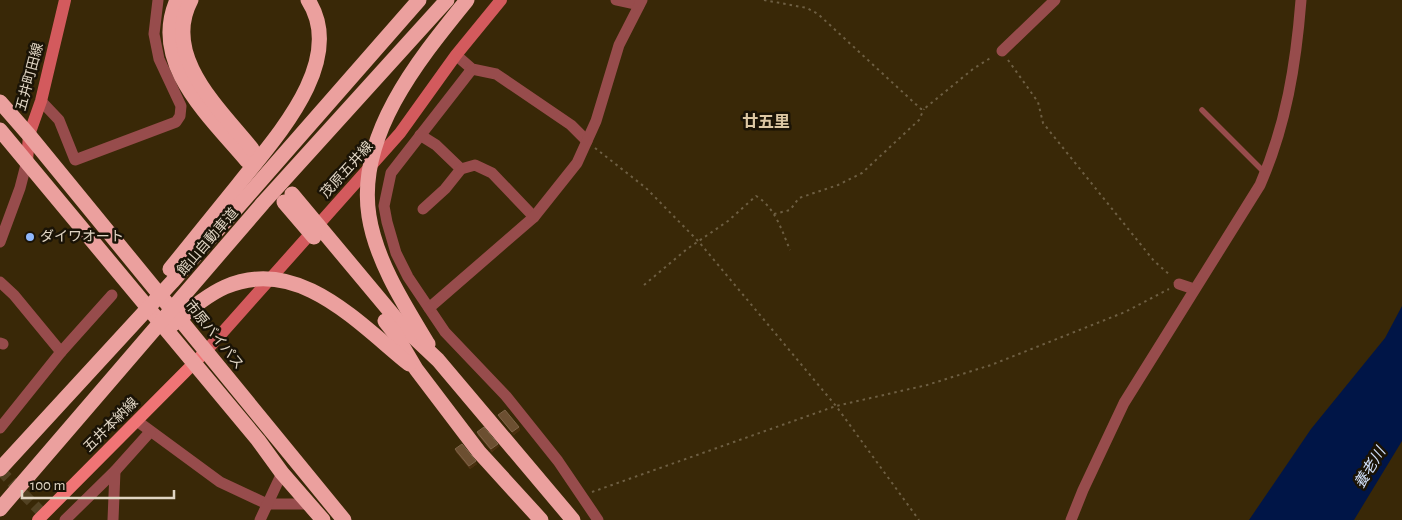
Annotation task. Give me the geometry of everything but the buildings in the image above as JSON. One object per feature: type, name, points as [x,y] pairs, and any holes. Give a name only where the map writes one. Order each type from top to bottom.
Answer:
[{"type":"highway","points":[[177,0],[172,13],[169,36],[177,67],[193,97],[250,155],[205,90],[186,55],[182,30],[191,0]]},
{"type":"highway","points":[[172,274],[244,177],[275,152],[315,62],[318,37],[314,13],[308,0]]},
{"type":"highway","name":"館山自動車道","points":[[0,469],[105,354],[172,274],[249,192],[275,152],[419,0]]},
{"type":"highway","name":"館山自動車道","points":[[0,509],[263,204],[446,0]]},
{"type":"highway","points":[[438,360],[385,264],[372,231],[367,197],[371,166],[380,132],[402,90],[443,29],[467,0]]},
{"type":"highway","name":"市原バイパス","points":[[0,102],[344,520]]},
{"type":"highway","points":[[0,130],[258,440],[282,473],[324,520]]},
{"type":"highway","points":[[288,198],[331,249],[403,328],[438,360],[573,520]]},
{"type":"highway","points":[[331,249],[396,335],[416,369],[479,452],[541,520]]},
{"type":"highway","points":[[144,341],[160,334],[224,287],[250,280],[274,280],[296,284],[336,304],[416,369]]},
{"type":"main road","name":"五井町田線","points":[[27,161],[29,135],[41,101],[65,0]]},
{"type":"main road","name":"茂原五井線","points":[[206,351],[400,133],[456,55],[501,0]]},
{"type":"main road","name":"五井本納線","points":[[38,520],[206,351]]},
{"type":"street","points":[[41,101],[59,120],[75,160],[176,122],[180,116],[181,106],[159,59],[154,34],[158,0]]},
{"type":"street","points":[[429,308],[534,217],[577,163],[596,121],[618,45],[640,2],[616,0]]},
{"type":"street","points":[[1002,51],[1055,0]]},
{"type":"street","points":[[1071,520],[1082,490],[1124,403],[1210,266],[1265,173],[1290,90],[1296,60],[1301,0]]},
{"type":"street","points":[[456,55],[472,69],[496,74],[571,125],[586,141]]},
{"type":"street","points":[[472,69],[390,174],[384,206],[396,253],[408,277],[445,332],[506,396],[558,461],[598,520]]},
{"type":"street","points":[[420,134],[436,145],[461,169]]},
{"type":"street","points":[[0,242],[20,188],[27,161]]},
{"type":"street","points":[[423,209],[445,189],[461,169],[475,165],[492,173],[534,217]]},
{"type":"street","points":[[0,282],[14,294],[61,352]]},
{"type":"street","points":[[1179,284],[1194,289]]},
{"type":"street","points":[[0,428],[61,352],[112,295]]},
{"type":"street","points":[[137,421],[220,482],[267,504],[310,504]]},
{"type":"street","points":[[65,520],[115,471],[150,432]]},
{"type":"street","points":[[113,520],[115,471]]},
{"type":"street","points":[[260,520],[282,473]]},
{"type":"lane","points":[[1202,110],[1265,173]]},
{"type":"path","points":[[764,0],[807,8],[818,14],[920,109],[924,109]]},
{"type":"path","points":[[581,497],[601,487],[836,406],[927,384],[991,365],[1125,312],[1179,284],[1154,261],[1043,123],[1038,102],[1002,51],[973,69],[924,109],[918,120],[862,173],[838,186],[799,198],[790,210],[774,214]]},
{"type":"path","points":[[586,141],[646,188],[699,242],[836,406],[919,520]]},
{"type":"path","points":[[644,284],[756,196],[774,214],[790,250]]},
{"type":"water","name":"養老川","points":[[1402,306],[1402,441],[1354,520],[1249,520],[1311,429],[1385,338]]},
{"type":"tunnel","points":[[0,470],[43,514]]},
{"type":"place","name":"ダイワオート","points":[[30,237]]},
{"type":"district","name":"廿五里","points":[[766,122]]}]
